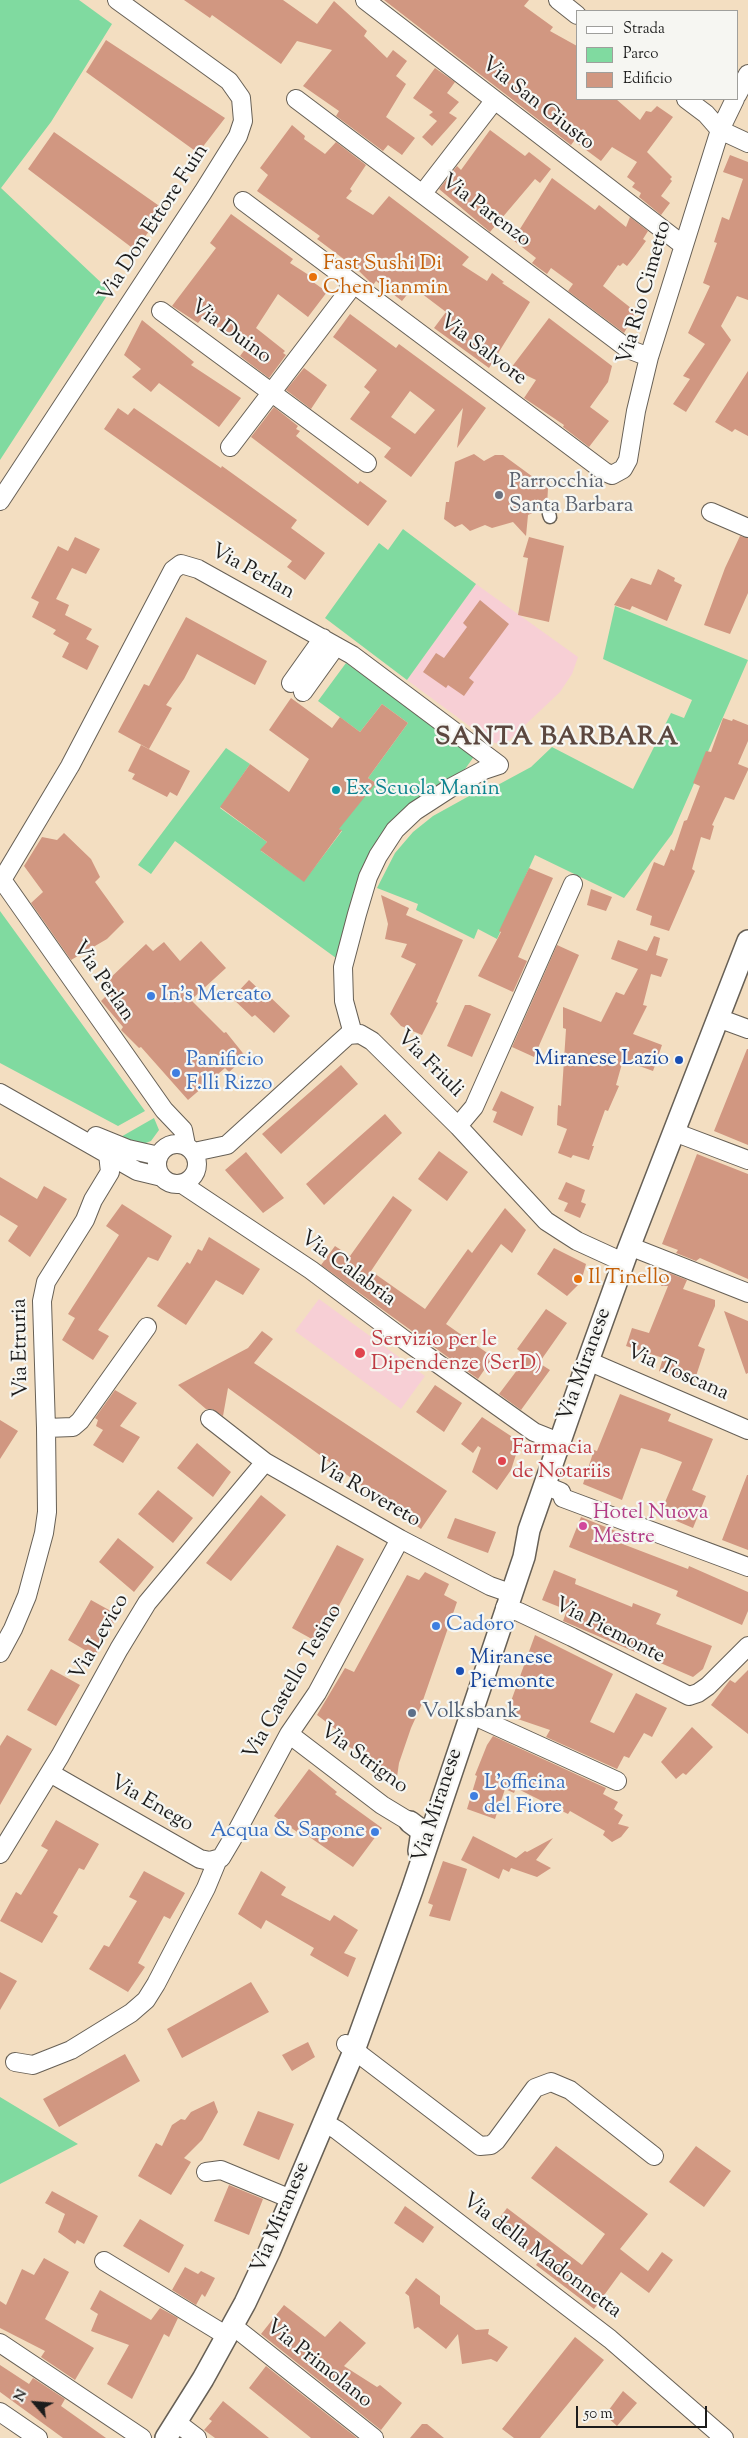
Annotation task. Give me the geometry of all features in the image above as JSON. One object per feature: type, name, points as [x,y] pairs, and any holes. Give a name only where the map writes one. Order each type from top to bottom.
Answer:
[{"type":"street","name":"Via Don Ettore Fuin","points":[[0,501],[203,192],[238,136],[243,121],[241,98],[229,81],[117,0]]},
{"type":"street","name":"Via San Giusto","points":[[365,0],[683,245]]},
{"type":"street","points":[[558,0],[576,14]]},
{"type":"street","points":[[738,93],[748,74]]},
{"type":"street","name":"Via Parenzo","points":[[296,98],[628,349],[649,356]]},
{"type":"street","points":[[687,100],[706,114],[720,130],[748,143]]},
{"type":"street","name":"Via Rio Cimetto","points":[[623,470],[628,460],[636,411],[649,356],[720,130],[735,100]]},
{"type":"street","points":[[423,193],[494,101]]},
{"type":"street","name":"Via Salvore","points":[[243,202],[605,472],[612,475],[623,470]]},
{"type":"street","name":"Via Duino","points":[[230,447],[354,284]]},
{"type":"street","name":"Via Duino","points":[[161,311],[366,463]]},
{"type":"street","points":[[711,512],[748,528]]},
{"type":"street","name":"Via Perlan","points":[[190,1148],[183,1130],[164,1110],[1,879],[70,766],[177,566],[186,564],[198,569],[352,655],[499,765],[484,770],[422,806],[395,830],[378,856],[368,877],[343,967],[345,1008],[353,1034]]},
{"type":"street","points":[[297,687],[330,642]]},
{"type":"street","points":[[458,1126],[474,1107],[573,884]]},
{"type":"street","name":"Via Miranese","points":[[350,2047],[412,1890],[437,1784],[499,1603],[514,1553],[529,1530],[626,1254],[748,941]]},
{"type":"street","points":[[718,1018],[748,1030]]},
{"type":"street","points":[[182,1184],[196,1172],[197,1159],[190,1148],[227,1145],[338,1044],[353,1034]]},
{"type":"street","name":"Via Friuli","points":[[353,1034],[366,1036],[458,1126],[546,1221],[577,1242],[626,1254],[748,1293]]},
{"type":"street","name":"Via Calabria","points":[[0,1094],[33,1110],[128,1149],[162,1152],[177,1143],[190,1148]]},
{"type":"street","name":"Via Calabria","points":[[33,1110],[137,1171],[162,1177],[169,1182],[182,1184],[311,1270],[406,1342],[534,1432],[559,1442]]},
{"type":"street","points":[[162,1177],[157,1164],[162,1152],[164,1110]]},
{"type":"street","points":[[674,1132],[748,1160]]},
{"type":"street","name":"Via Etruria","points":[[0,1653],[13,1629],[26,1596],[44,1533],[47,1512],[42,1301],[46,1282],[85,1220],[93,1200],[110,1172],[108,1154]]},
{"type":"street","name":"Via Etruria","points":[[85,1220],[100,1205],[120,1178],[137,1171]]},
{"type":"street","points":[[46,1428],[73,1427],[80,1421],[147,1327]]},
{"type":"street","name":"Via Toscana","points":[[588,1361],[748,1430]]},
{"type":"street","name":"Via Rovereto","points":[[210,1419],[265,1462],[400,1539],[499,1603]]},
{"type":"street","name":"Via Levico","points":[[0,1854],[50,1772],[147,1603],[265,1462]]},
{"type":"street","points":[[544,1485],[561,1492],[563,1498],[748,1567]]},
{"type":"street","name":"Via Castello Tesino","points":[[15,2062],[33,2065],[71,2050],[131,2013],[146,2000],[289,1734],[317,1693],[400,1539]]},
{"type":"street","name":"Via Miranese","points":[[461,1710],[496,1634],[499,1603]]},
{"type":"street","name":"Via Piemonte","points":[[499,1603],[572,1637],[680,1693],[692,1696],[708,1686],[748,1646]]},
{"type":"street","points":[[461,1710],[617,1781]]},
{"type":"street","name":"Via Strigno","points":[[289,1734],[382,1805],[414,1824]]},
{"type":"street","name":"Via Enego","points":[[50,1772],[190,1854],[205,1860],[223,1854]]},
{"type":"street","points":[[414,1824],[427,1822],[437,1784]]},
{"type":"street","points":[[412,1890],[412,1873],[423,1835],[414,1824]]},
{"type":"street","name":"Via Miranese","points":[[171,2430],[230,2331],[269,2252],[323,2122],[389,1928],[414,1824]]},
{"type":"street","points":[[350,2047],[480,2146],[490,2145],[496,2141],[535,2088],[551,2082],[570,2090],[654,2156]]},
{"type":"street","name":"Via della Madonnetta","points":[[323,2122],[338,2130],[610,2338],[724,2438]]},
{"type":"street","name":"Via Miranese","points":[[206,2172],[221,2170],[291,2199]]},
{"type":"street","points":[[104,2261],[230,2331]]},
{"type":"street","name":"Via Primolano","points":[[230,2331],[374,2438]]},
{"type":"street","points":[[0,2343],[142,2438]]},
{"type":"street","points":[[0,2412],[38,2438]]},
{"type":"street","points":[[171,2430],[197,2438]]},
{"type":"shaded area","points":[[476,584],[578,657],[572,674],[560,692],[504,745],[491,742],[407,680]]},
{"type":"shaded area","name":"Servizio per le Dipendenze (SerD)","points":[[319,1299],[425,1376],[401,1409],[295,1331]]},
{"type":"green space","points":[[0,0],[79,0],[112,24],[51,122],[1,188],[110,291],[0,460]]},
{"type":"green space","points":[[403,529],[476,584],[407,680],[325,618],[379,543],[388,550]]},
{"type":"green space","points":[[615,606],[748,660],[672,834],[624,898],[535,855],[497,939],[478,929],[474,939],[416,910],[418,904],[377,888],[395,853],[413,832],[433,816],[489,785],[494,787],[531,767],[552,747],[633,789],[671,713],[684,718],[692,700],[603,659]]},
{"type":"green space","points":[[346,663],[475,755],[463,772],[418,798],[398,815],[349,909],[336,958],[175,841],[151,874],[138,865],[226,748],[250,764],[220,808],[267,842],[261,851],[304,881],[342,831],[326,819],[376,783],[368,778],[408,723],[382,704],[360,732],[318,701]]},
{"type":"green space","points":[[0,911],[145,1111],[118,1126],[0,1063]]},
{"type":"green space","points":[[154,1118],[159,1130],[151,1141],[143,1144],[119,1138]]},
{"type":"green space","points":[[0,2097],[78,2144],[0,2184]]},
{"type":"building","points":[[184,0],[283,0],[317,24],[334,1],[367,31],[364,36],[387,58],[393,50],[407,61],[396,76],[406,84],[386,117],[415,138],[402,155],[388,145],[383,151],[336,116],[339,111],[303,86],[332,50],[297,41],[281,64],[212,15],[210,18]]},
{"type":"building","points":[[384,0],[529,0],[524,6],[553,27],[550,31],[576,45],[576,100],[617,100],[640,120],[646,111],[651,112],[657,106],[673,117],[647,152],[672,177],[670,179],[672,181],[661,196],[670,203],[661,215],[639,197],[641,193],[632,187],[635,183],[627,177],[637,162],[612,147],[601,161],[574,141],[571,145]]},
{"type":"building","points":[[106,40],[225,118],[198,153],[86,72]]},
{"type":"building","points":[[435,68],[455,82],[447,93],[459,102],[449,113],[457,118],[432,146],[422,137],[437,121],[429,115],[433,112],[413,98]]},
{"type":"building","points":[[292,125],[305,136],[304,139],[325,154],[336,142],[366,165],[350,189],[352,191],[346,198],[373,215],[389,196],[469,257],[462,265],[487,281],[492,273],[504,282],[502,283],[530,302],[489,368],[434,328],[446,312],[413,287],[402,301],[376,281],[373,285],[357,269],[317,239],[320,236],[257,191],[268,175],[260,168]]},
{"type":"building","points":[[490,130],[525,156],[529,152],[551,169],[540,183],[535,179],[490,232],[439,189],[457,166],[461,170]]},
{"type":"building","points":[[54,132],[165,210],[135,250],[28,169]]},
{"type":"building","points":[[730,155],[748,162],[748,300],[737,296],[721,326],[731,340],[686,412],[673,404],[690,379],[683,376],[705,344],[688,333],[710,286],[703,283],[717,243],[714,242],[722,217],[729,220],[743,179],[723,172]]},
{"type":"building","points":[[552,178],[595,210],[599,205],[626,227],[630,217],[648,231],[643,239],[646,241],[627,266],[623,263],[620,266],[618,265],[603,286],[636,312],[624,333],[568,291],[573,284],[551,268],[547,274],[532,263],[536,258],[513,240]]},
{"type":"building","points":[[231,214],[293,259],[290,263],[315,279],[313,282],[327,292],[308,317],[278,294],[256,328],[285,351],[283,353],[286,355],[269,378],[240,356],[246,348],[203,317],[198,323],[172,306],[216,248],[210,243]]},
{"type":"building","points":[[350,314],[396,348],[399,344],[486,408],[457,448],[463,408],[411,477],[384,457],[391,448],[350,419],[370,392],[364,387],[377,370],[333,337]],"holes":[[[410,391],[435,410],[415,434],[391,417]]]},
{"type":"building","points":[[549,318],[612,366],[608,382],[590,407],[609,421],[589,447],[563,427],[564,425],[524,398],[536,380],[511,368]]},
{"type":"building","points":[[142,320],[194,362],[191,365],[241,398],[219,427],[159,383],[151,392],[132,377],[141,369],[124,355]]},
{"type":"building","points":[[304,368],[327,385],[311,409],[286,390]]},
{"type":"building","points":[[748,371],[748,436],[735,429],[732,432],[715,422]]},
{"type":"building","points":[[274,407],[298,426],[296,429],[300,431],[296,436],[358,484],[360,481],[387,501],[368,526],[251,437]]},
{"type":"building","points":[[118,408],[128,415],[134,408],[221,468],[222,466],[297,520],[291,528],[325,553],[305,580],[287,567],[292,561],[104,429]]},
{"type":"building","name":"Parrocchia Santa Barbara","points":[[474,454],[484,461],[495,455],[503,455],[548,488],[547,506],[528,515],[526,536],[513,522],[492,528],[485,525],[470,531],[462,524],[455,527],[444,519],[446,502],[449,502],[455,462]]},
{"type":"building","points":[[740,536],[748,538],[748,593],[730,634],[704,625],[725,568]]},
{"type":"building","points":[[75,537],[100,549],[86,574],[72,568],[56,599],[69,605],[65,615],[92,629],[86,639],[99,646],[87,670],[62,657],[69,643],[53,634],[56,630],[32,617],[39,602],[31,598],[58,546],[68,551]]},
{"type":"building","points":[[529,537],[564,546],[549,622],[518,615],[528,558],[523,557]]},
{"type":"building","points":[[658,569],[675,578],[674,581],[682,585],[667,621],[632,606],[630,610],[614,605],[631,578],[651,585]]},
{"type":"building","points":[[480,600],[509,624],[469,678],[474,682],[464,696],[448,685],[446,688],[423,672],[436,653],[444,658],[467,627],[463,623]]},
{"type":"building","points":[[186,617],[267,661],[255,685],[197,654],[184,679],[166,705],[172,708],[149,749],[118,732],[144,684],[149,686]]},
{"type":"building","name":"Ex Scuola Manin","points":[[291,698],[332,728],[340,717],[360,732],[382,704],[408,723],[368,778],[376,783],[339,829],[342,830],[304,882],[260,850],[267,842],[220,807],[250,764],[289,792],[309,759],[269,730]]},
{"type":"building","points":[[723,718],[732,721],[733,719],[748,725],[748,741],[738,764],[748,768],[748,770],[734,800],[725,797],[712,825],[714,826],[710,840],[701,837],[692,869],[695,871],[669,931],[650,925],[652,916],[636,910],[654,862],[664,866],[671,849],[674,851],[684,821],[687,820],[700,786],[693,783],[706,751],[711,752]]},
{"type":"building","points":[[141,745],[190,771],[177,796],[170,792],[167,797],[132,779],[135,774],[128,771]]},
{"type":"building","points":[[64,833],[91,859],[100,877],[95,882],[124,922],[107,939],[71,960],[31,903],[43,892],[24,866],[42,837],[57,840]]},
{"type":"building","points":[[529,868],[553,878],[518,957],[527,961],[513,992],[478,976],[501,932],[499,931]]},
{"type":"building","points":[[591,889],[612,897],[606,911],[587,905]]},
{"type":"building","points":[[381,895],[409,908],[406,915],[463,940],[436,1002],[438,1003],[422,1035],[401,1026],[390,1014],[416,964],[401,957],[407,944],[385,939],[388,924]]},
{"type":"building","points":[[654,936],[660,938],[656,955],[668,959],[661,977],[651,974],[643,1005],[647,1006],[633,1034],[662,1045],[653,1071],[623,1060],[616,1085],[619,1086],[608,1111],[605,1110],[589,1160],[573,1155],[571,1158],[558,1153],[567,1129],[557,1125],[558,1105],[561,1106],[566,1029],[563,1028],[563,1007],[601,1022],[616,992],[624,995],[638,969],[611,959],[618,940],[647,951]]},
{"type":"building","points":[[201,941],[226,968],[191,1000],[224,1033],[226,1032],[246,1057],[229,1072],[225,1068],[188,1100],[141,1047],[139,1048],[121,1030],[123,1027],[101,1001],[113,989],[106,982],[146,944],[153,951],[164,942],[180,961]]},
{"type":"building","points":[[557,945],[579,955],[534,1057],[512,1047]]},
{"type":"building","points":[[249,980],[290,1016],[274,1033],[255,1015],[252,1017],[232,998]]},
{"type":"building","points":[[465,1005],[470,1005],[491,1014],[472,1057],[447,1046]]},
{"type":"building","points":[[748,1049],[748,1145],[714,1131]]},
{"type":"building","points":[[341,1065],[358,1084],[281,1154],[262,1134]]},
{"type":"building","points":[[501,1091],[534,1107],[522,1136],[493,1122],[497,1112],[492,1110]]},
{"type":"building","points":[[385,1114],[402,1133],[324,1205],[306,1184]]},
{"type":"building","points":[[439,1151],[468,1172],[447,1201],[418,1179]]},
{"type":"building","points":[[246,1152],[284,1198],[263,1213],[225,1170]]},
{"type":"building","points":[[697,1154],[748,1174],[748,1279],[700,1258],[696,1261],[676,1253],[678,1250],[662,1244]]},
{"type":"building","points":[[0,1177],[37,1199],[44,1186],[67,1199],[30,1257],[8,1241],[18,1226],[0,1215]]},
{"type":"building","points":[[566,1182],[585,1190],[581,1202],[586,1204],[580,1218],[564,1211],[568,1203],[558,1199]]},
{"type":"building","points":[[393,1196],[412,1210],[371,1271],[425,1309],[468,1249],[472,1253],[505,1208],[526,1230],[512,1253],[501,1244],[446,1324],[493,1357],[478,1379],[321,1265],[335,1246],[350,1256]]},
{"type":"building","points":[[122,1204],[172,1236],[158,1261],[148,1257],[98,1330],[109,1336],[93,1360],[62,1340],[75,1318],[68,1314],[119,1235],[106,1226]]},
{"type":"building","points":[[209,1237],[260,1269],[243,1295],[216,1280],[186,1325],[157,1306],[187,1262],[190,1264],[198,1249],[202,1251]]},
{"type":"building","points":[[554,1248],[586,1264],[581,1282],[567,1296],[537,1274]]},
{"type":"building","points":[[667,1272],[687,1280],[683,1289],[715,1300],[715,1306],[698,1346],[705,1349],[693,1385],[659,1371],[663,1358],[626,1346],[632,1328],[649,1333],[668,1286],[661,1286]]},
{"type":"building","points":[[546,1309],[567,1323],[539,1363],[550,1370],[521,1410],[499,1394],[527,1357],[517,1349]]},
{"type":"building","points":[[724,1311],[748,1321],[748,1373],[746,1374]]},
{"type":"building","points":[[262,1331],[273,1339],[254,1363],[447,1491],[421,1529],[228,1388],[223,1416],[212,1409],[206,1409],[178,1385],[248,1348]]},
{"type":"building","points":[[435,1385],[462,1403],[444,1432],[416,1412]]},
{"type":"building","points":[[115,1390],[137,1403],[120,1426],[140,1437],[123,1463],[93,1445],[103,1430],[96,1426],[98,1420],[95,1418]]},
{"type":"building","points":[[620,1394],[671,1414],[668,1421],[713,1439],[692,1490],[706,1496],[693,1528],[660,1514],[682,1462],[641,1448],[622,1500],[583,1484],[594,1450],[597,1451]]},
{"type":"building","points":[[482,1417],[520,1442],[511,1470],[497,1490],[472,1472],[481,1448],[478,1446],[473,1453],[461,1444]]},
{"type":"building","points":[[0,1420],[18,1431],[0,1459]]},
{"type":"building","points":[[197,1443],[231,1472],[213,1497],[177,1468]]},
{"type":"building","points":[[748,1475],[748,1550],[722,1540]]},
{"type":"building","points":[[158,1490],[193,1518],[173,1543],[138,1514]]},
{"type":"building","points":[[261,1495],[286,1515],[231,1581],[206,1563]]},
{"type":"building","points":[[581,1517],[623,1534],[620,1543],[688,1569],[689,1566],[748,1592],[748,1611],[742,1625],[676,1596],[678,1591],[569,1547]]},
{"type":"building","points":[[455,1518],[496,1532],[488,1553],[447,1538]]},
{"type":"building","points":[[118,1538],[154,1567],[134,1592],[99,1562]]},
{"type":"building","points":[[337,1545],[364,1559],[319,1643],[292,1628]]},
{"type":"building","points":[[554,1570],[576,1579],[575,1584],[632,1607],[633,1603],[661,1614],[656,1624],[712,1646],[703,1669],[693,1677],[563,1621],[567,1610],[542,1600]]},
{"type":"building","points":[[425,1572],[449,1584],[444,1595],[457,1602],[399,1763],[397,1777],[377,1767],[339,1740],[342,1734],[317,1715],[345,1668],[354,1672],[407,1575],[419,1580]]},
{"type":"building","points":[[91,1600],[118,1615],[95,1656],[68,1640]]},
{"type":"building","points":[[535,1635],[613,1674],[590,1722],[614,1733],[636,1693],[667,1708],[652,1737],[644,1733],[629,1758],[624,1756],[617,1769],[546,1737],[550,1730],[506,1715]]},
{"type":"building","points":[[51,1669],[80,1685],[56,1726],[27,1710]]},
{"type":"building","points":[[748,1670],[748,1734],[711,1705],[730,1680],[735,1683]]},
{"type":"building","points":[[692,1727],[713,1747],[686,1775],[683,1773],[676,1779],[661,1762]]},
{"type":"building","points":[[7,1735],[32,1749],[0,1805],[0,1746]]},
{"type":"building","points":[[493,1736],[606,1788],[603,1794],[618,1802],[614,1809],[623,1815],[618,1824],[629,1827],[621,1837],[612,1842],[603,1835],[605,1831],[570,1811],[568,1814],[516,1788],[514,1793],[505,1789],[495,1819],[467,1809],[477,1776],[475,1775],[487,1745]]},
{"type":"building","points":[[309,1769],[337,1792],[335,1794],[382,1828],[353,1867],[305,1834],[303,1836],[274,1816]]},
{"type":"building","points":[[56,1820],[99,1844],[84,1870],[79,1868],[53,1913],[58,1916],[42,1943],[0,1921],[16,1892],[21,1895],[48,1850],[41,1846]]},
{"type":"building","points":[[473,1836],[516,1858],[525,1851],[527,1852],[553,1838],[536,1860],[551,1868],[537,1877],[511,1868],[509,1872],[503,1869],[499,1879],[461,1860]]},
{"type":"building","points":[[443,1861],[467,1869],[450,1921],[429,1916],[433,1905],[428,1903]]},
{"type":"building","points":[[144,1871],[185,1893],[170,1919],[164,1916],[138,1963],[145,1967],[128,1992],[89,1969],[104,1945],[109,1947],[137,1901],[129,1897]]},
{"type":"building","points":[[261,1871],[286,1887],[281,1895],[330,1921],[334,1915],[358,1930],[344,1953],[356,1958],[348,1977],[310,1955],[314,1948],[266,1920],[261,1929],[238,1914]]},
{"type":"building","points":[[0,1972],[17,1981],[0,2010]]},
{"type":"building","points":[[251,1982],[269,2012],[182,2058],[167,2029]]},
{"type":"building","points":[[308,2042],[315,2057],[292,2071],[282,2055]]},
{"type":"building","points":[[125,2054],[140,2081],[59,2127],[43,2099]]},
{"type":"building","points":[[214,2101],[218,2112],[202,2140],[184,2158],[191,2162],[171,2195],[138,2176],[156,2143],[162,2146],[172,2125],[181,2119],[185,2120],[191,2112]]},
{"type":"building","points":[[258,2111],[294,2124],[279,2160],[243,2145]]},
{"type":"building","points":[[556,2146],[648,2214],[620,2249],[648,2271],[662,2252],[673,2260],[649,2293],[621,2272],[594,2309],[536,2265],[539,2261],[492,2228],[507,2208],[582,2265],[605,2234],[531,2178]]},
{"type":"building","points":[[696,2146],[731,2171],[704,2207],[669,2182]]},
{"type":"building","points":[[229,2185],[263,2199],[249,2235],[214,2221]]},
{"type":"building","points":[[52,2191],[98,2216],[84,2244],[77,2240],[75,2244],[58,2232],[65,2214],[45,2203]]},
{"type":"building","points":[[405,2206],[434,2227],[423,2243],[394,2223]]},
{"type":"building","points":[[140,2219],[184,2245],[169,2273],[123,2246]]},
{"type":"building","points":[[44,2258],[69,2272],[45,2319],[94,2348],[75,2380],[41,2357],[45,2351],[0,2328],[0,2301],[6,2305],[22,2269],[34,2275]]},
{"type":"building","points":[[185,2267],[198,2274],[201,2271],[215,2278],[205,2297],[202,2294],[196,2305],[172,2290]]},
{"type":"building","points":[[416,2278],[440,2296],[440,2304],[476,2330],[489,2329],[488,2334],[508,2347],[497,2362],[491,2359],[462,2364],[458,2334],[446,2349],[418,2327],[414,2329],[409,2296],[405,2293]]},
{"type":"building","points":[[100,2290],[151,2320],[160,2308],[178,2318],[169,2337],[164,2334],[132,2399],[107,2384],[129,2345],[91,2331],[98,2314],[90,2309]]},
{"type":"building","points":[[284,2305],[325,2337],[340,2321],[366,2343],[344,2366],[377,2387],[380,2385],[402,2403],[381,2430],[261,2334]]},
{"type":"building","points":[[575,2337],[604,2360],[540,2438],[514,2438],[502,2429]]},
{"type":"building","points":[[0,2365],[29,2384],[33,2378],[65,2399],[61,2406],[106,2438],[63,2438],[0,2392]]},
{"type":"building","points":[[266,2366],[357,2438],[311,2438],[249,2388]]},
{"type":"building","points":[[623,2391],[637,2403],[617,2426],[605,2415]]},
{"type":"building","points":[[223,2401],[269,2438],[215,2438],[204,2430],[212,2421],[209,2419]]},
{"type":"building","points":[[422,2424],[427,2424],[444,2438],[410,2438]]},
{"type":"place","name":"Fast Sushi Di Chen Jianmin","points":[[313,277]]},
{"type":"place","name":"Parrocchia Santa Barbara","points":[[499,495]]},
{"type":"place","name":"Ex Scuola Manin","points":[[336,790]]},
{"type":"place","name":"In's Mercato","points":[[151,996]]},
{"type":"place","name":"Miranese Lazio","points":[[679,1060]]},
{"type":"place","name":"Panificio F.lli Rizzo","points":[[176,1073]]},
{"type":"place","name":"Il Tinello","points":[[578,1279]]},
{"type":"place","name":"Servizio per le Dipendenze (SerD)","points":[[360,1353]]},
{"type":"place","name":"Farmacia de Notariis","points":[[502,1461]]},
{"type":"place","name":"Hotel Nuova Mestre","points":[[583,1526]]},
{"type":"place","name":"Cadoro","points":[[436,1626]]},
{"type":"place","name":"Miranese Piemonte","points":[[460,1671]]},
{"type":"place","name":"Volksbank","points":[[412,1713]]},
{"type":"place","name":"L'officina del Fiore","points":[[474,1796]]},
{"type":"place","name":"Acqua & Sapone","points":[[375,1832]]},
{"type":"district","name":"SANTA BARBARA","points":[[557,740]]}]
